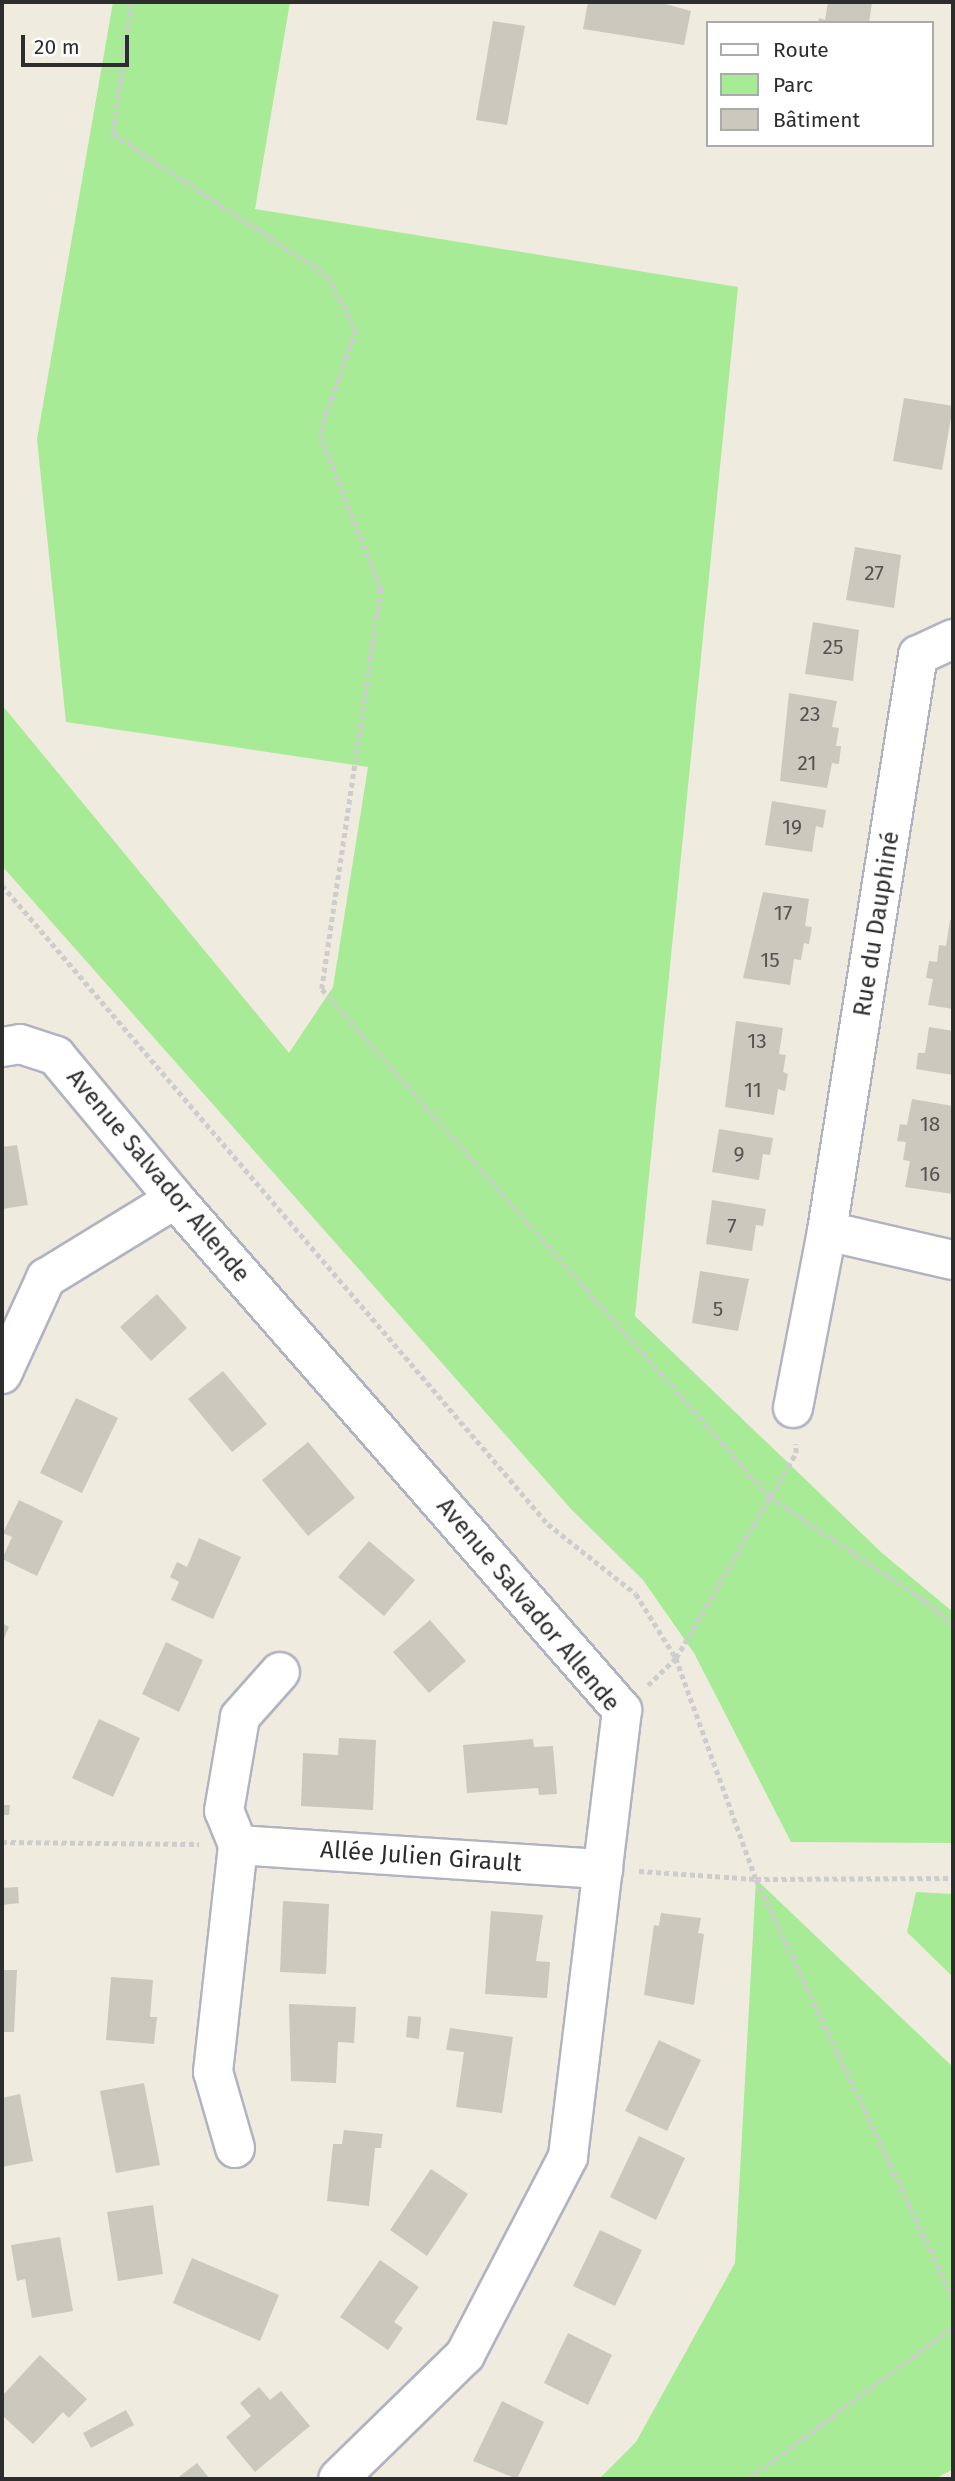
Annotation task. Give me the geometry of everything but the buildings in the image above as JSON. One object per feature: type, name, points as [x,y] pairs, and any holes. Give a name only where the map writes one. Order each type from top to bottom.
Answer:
[{"type":"street","name":"Rue du Dauphiné","points":[[793,1408],[827,1231],[918,655],[953,639]]},
{"type":"street","name":"Avenue Salvador Allende","points":[[2,1047],[20,1044],[56,1056],[175,1199],[622,1710],[568,2157],[466,2355],[338,2479]]},
{"type":"street","points":[[2,1374],[46,1278],[175,1199]]},
{"type":"street","points":[[827,1231],[953,1260]]},
{"type":"street","points":[[235,2148],[212,2072],[238,1845],[224,1811],[240,1717],[280,1672]]},
{"type":"street","name":"Allée Julien Girault","points":[[238,1845],[603,1869]]},
{"type":"path","points":[[132,2],[113,134],[327,275],[356,330],[320,433],[381,589],[323,989],[770,1497],[925,1600],[953,1625]]},
{"type":"path","points":[[2,885],[548,1524],[636,1594],[676,1658],[756,1879],[953,2297]]},
{"type":"path","points":[[622,1710],[676,1658],[796,1453],[793,1408]]},
{"type":"path","points":[[2,1842],[238,1845]]},
{"type":"path","points":[[603,1869],[756,1879],[953,1878]]},
{"type":"path","points":[[748,2479],[953,2328]]},
{"type":"green space","points":[[113,2],[290,2],[255,209],[738,287],[635,1316],[882,1553],[953,1612],[953,1843],[791,1842],[694,1653],[643,1580],[571,1509],[2,866],[2,705],[289,1053],[333,987],[368,767],[66,722],[37,439]]},
{"type":"green space","points":[[756,1879],[953,2067],[953,2469],[935,2479],[599,2479],[636,2442],[735,2263]]},
{"type":"green space","points":[[916,1892],[953,1894],[953,1977],[907,1932]]}]
